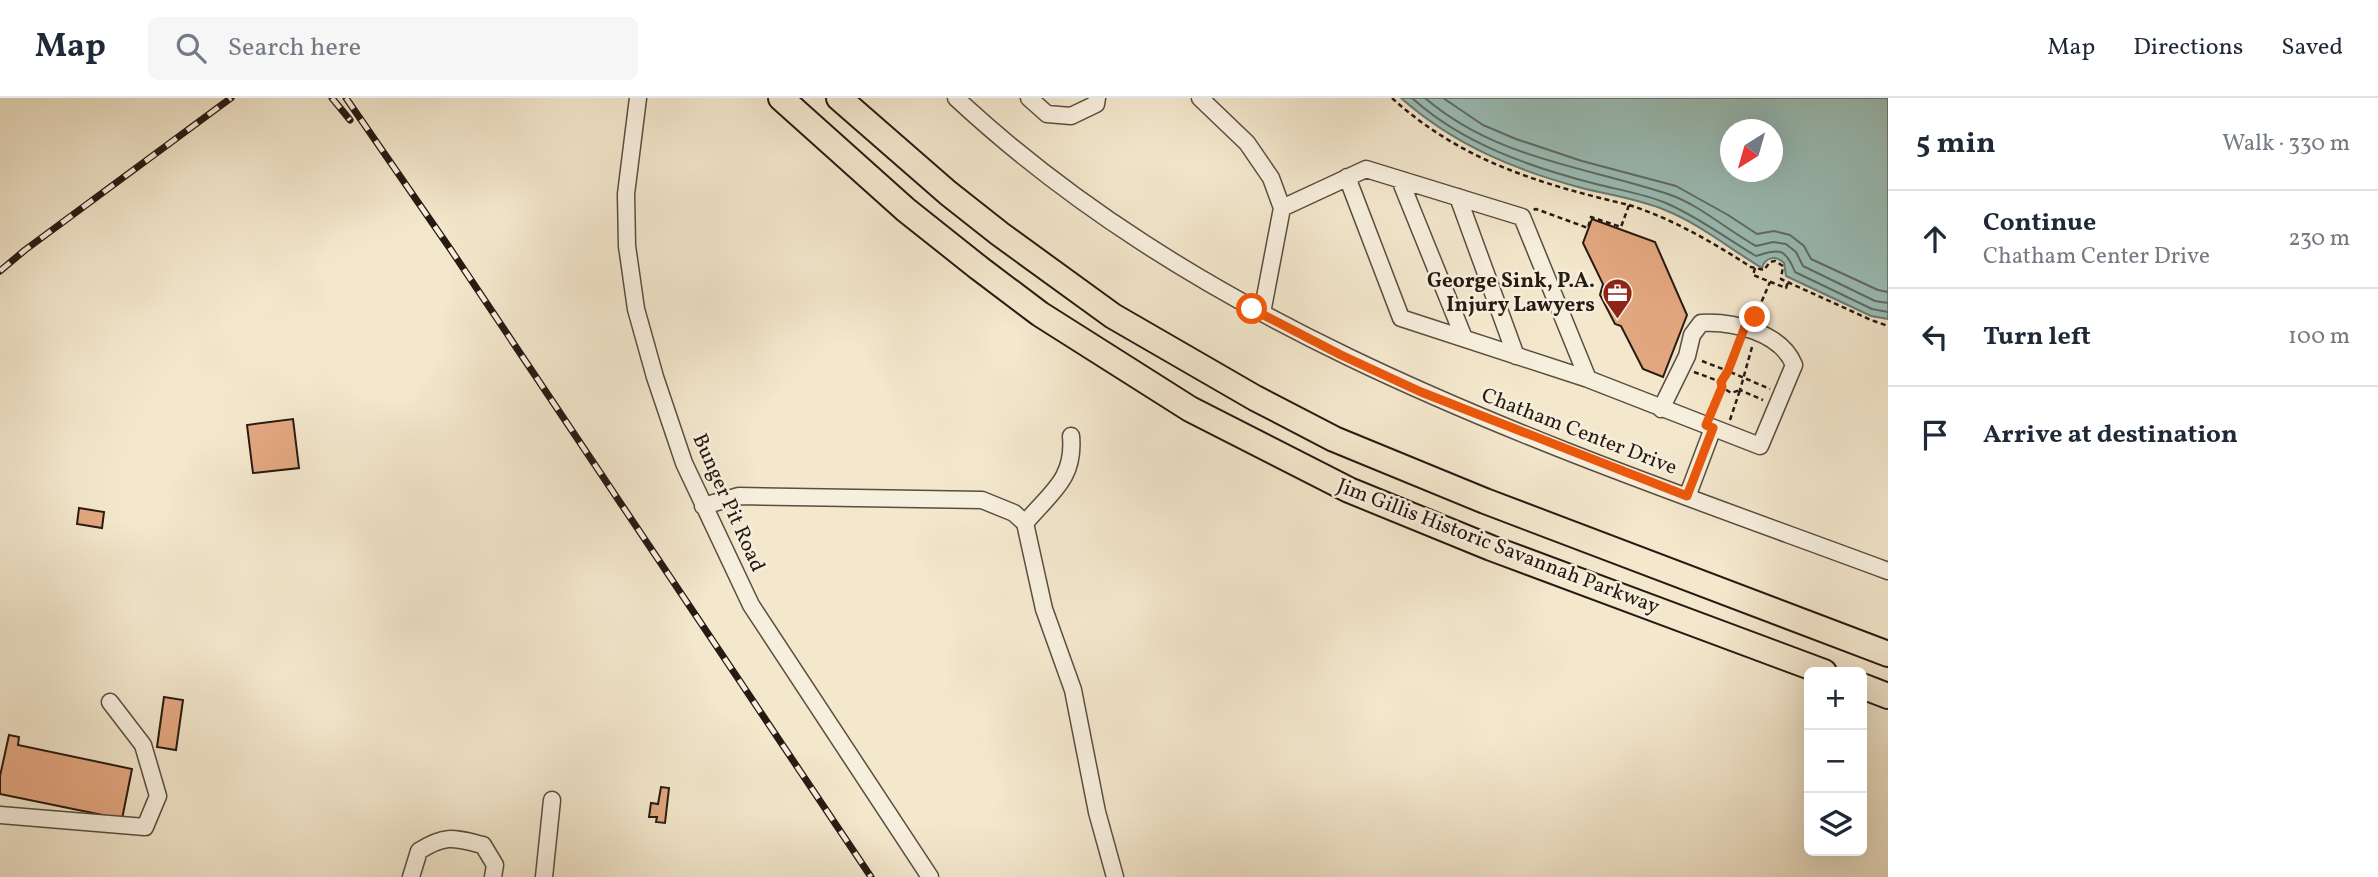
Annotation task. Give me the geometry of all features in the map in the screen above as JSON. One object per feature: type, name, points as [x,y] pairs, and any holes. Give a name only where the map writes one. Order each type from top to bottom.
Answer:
[{"type":"highway","name":"Jim Gillis Historic Savannah Parkway","points":[[781,98],[906,209],[979,268],[1040,314],[1190,409],[1349,490],[1492,548],[1811,667]]},
{"type":"highway","name":"Jim Gillis Historic Savannah Parkway","points":[[839,98],[948,193],[1113,316],[1255,398],[1334,439],[1485,501],[1888,654]]},
{"type":"highway","points":[[1867,689],[1888,696]]},
{"type":"street","name":"Bunger Pit Road","points":[[638,98],[626,194],[627,246],[636,309],[684,463],[751,605],[930,877]]},
{"type":"street","name":"Chatham Center Drive","points":[[956,98],[1028,159],[1103,216],[1262,313],[1341,355],[1421,392],[1888,571]]},
{"type":"street","points":[[1029,98],[1047,114],[1071,116],[1096,104],[1097,98]]},
{"type":"street","points":[[1200,98],[1247,143],[1271,178],[1282,208],[1262,313]]},
{"type":"street","points":[[1282,208],[1366,169],[1522,217],[1588,379]]},
{"type":"street","points":[[1347,177],[1401,318],[1588,379],[1661,409],[1760,446],[1794,365],[1790,354],[1752,327],[1716,322],[1701,323],[1692,335],[1684,361],[1661,409]]},
{"type":"street","points":[[1400,180],[1464,338]]},
{"type":"street","points":[[1458,197],[1516,355]]},
{"type":"street","points":[[1687,496],[1715,429]]},
{"type":"street","points":[[1025,523],[1067,474],[1072,454],[1071,436]]},
{"type":"street","points":[[703,506],[739,496],[982,500],[1014,513],[1025,523],[1044,609],[1073,691],[1097,812],[1115,877]]},
{"type":"street","points":[[0,815],[145,827],[158,796],[143,745],[110,702]]},
{"type":"street","points":[[544,877],[551,800]]},
{"type":"street","points":[[411,877],[419,851],[433,842],[453,838],[483,845],[495,865],[494,877]]},
{"type":"path","points":[[1392,98],[1439,136],[1469,154],[1560,189],[1629,205],[1664,217],[1755,268],[1764,271],[1770,262],[1775,261],[1783,266],[1781,279],[1888,326]]},
{"type":"path","points":[[1522,217],[1536,209],[1588,228],[1591,217],[1621,227],[1629,205]]},
{"type":"path","points":[[1755,268],[1753,275],[1786,288],[1788,282]]},
{"type":"path","points":[[1715,429],[1721,382],[1752,327],[1770,282]]},
{"type":"path","points":[[1715,429],[1740,390],[1752,327]]},
{"type":"path","points":[[1684,361],[1728,371],[1780,397]]},
{"type":"path","points":[[1684,361],[1721,382]]},
{"type":"path","points":[[1722,387],[1731,393],[1740,390],[1765,401],[1771,397],[1780,397]]},
{"type":"water","points":[[1401,98],[1888,98],[1888,319],[1871,316],[1786,276],[1784,263],[1778,259],[1768,259],[1762,268],[1703,229],[1665,210],[1533,173],[1486,154],[1442,129]]},
{"type":"building","points":[[1592,219],[1655,242],[1687,315],[1663,377],[1643,369],[1621,326],[1615,324],[1600,295],[1603,284],[1583,243]]},
{"type":"building","points":[[293,419],[299,468],[253,473],[247,425]]},
{"type":"building","points":[[79,508],[104,512],[102,528],[77,524]]},
{"type":"building","points":[[164,697],[183,700],[176,750],[157,747]]},
{"type":"building","points":[[9,735],[19,737],[18,745],[132,769],[122,819],[0,794],[0,776]]},
{"type":"building","points":[[661,787],[669,788],[665,823],[656,822],[657,817],[649,817],[651,803],[658,804]]},
{"type":"railway","points":[[0,271],[231,98]]},
{"type":"railway","points":[[332,98],[350,120]]},
{"type":"railway","points":[[346,98],[451,250],[871,877]]},
{"type":"place","name":"George Sink, P.A. Injury Lawyers","points":[[1618,320]]},
{"type":"route","points":[[1252,309],[1421,392],[1687,496],[1713,428],[1706,425],[1722,387],[1721,382],[1728,371],[1749,316],[1755,317]]}]
